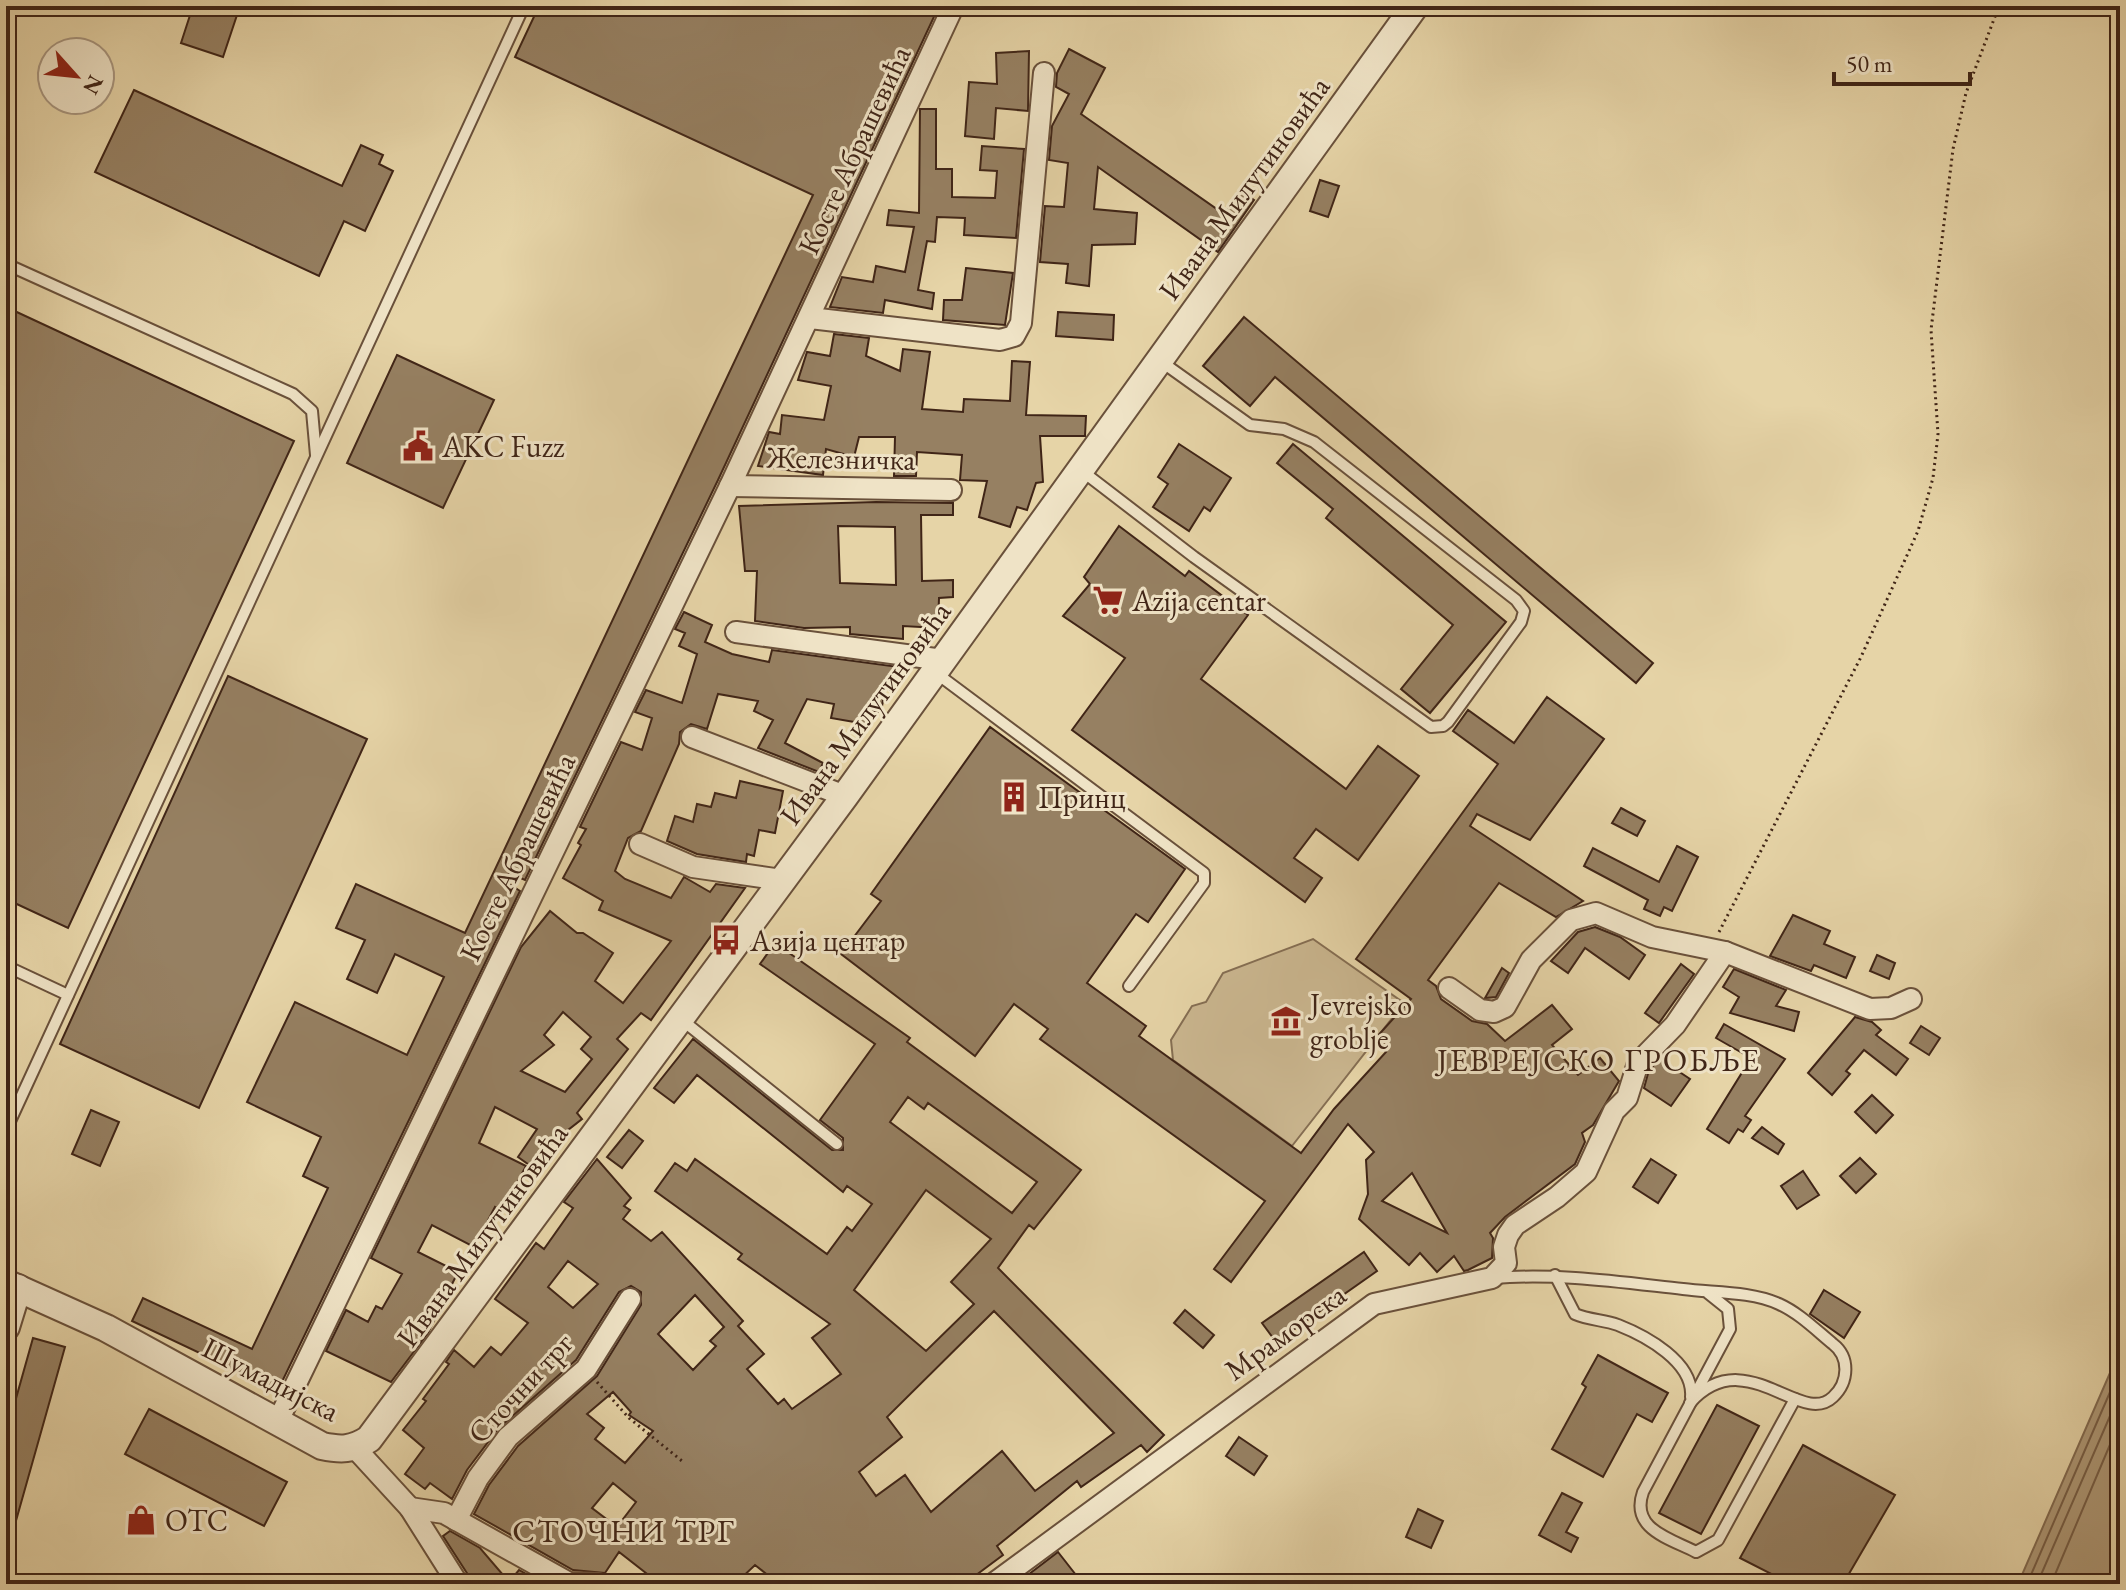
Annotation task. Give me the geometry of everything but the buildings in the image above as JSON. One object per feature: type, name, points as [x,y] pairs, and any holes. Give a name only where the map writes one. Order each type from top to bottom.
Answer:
[{"type":"street","name":"Ивана Милутиновића","points":[[355,1448],[382,1425],[845,796],[1415,6]]},
{"type":"street","name":"Косте Абрашевића","points":[[278,1421],[730,486],[953,7]]},
{"type":"street","points":[[810,318],[1000,340],[1014,336],[1021,323],[1044,73]]},
{"type":"street","name":"Железничка","points":[[730,486],[951,490]]},
{"type":"street","points":[[736,632],[939,666]]},
{"type":"street","points":[[692,737],[845,796]]},
{"type":"street","points":[[640,844],[693,867],[782,880]]},
{"type":"street","points":[[1449,988],[1480,1010],[1494,1012],[1505,1007],[1531,960],[1571,920],[1596,913],[1652,937],[1718,951],[1870,1009],[1891,1008],[1911,999]]},
{"type":"street","points":[[1492,1278],[1506,1263],[1504,1247],[1515,1225],[1557,1197],[1594,1161],[1614,1111],[1627,1098],[1638,1063],[1675,1025],[1718,951]]},
{"type":"street","name":"Мраморска","points":[[993,1584],[1374,1304],[1492,1278]]},
{"type":"street","points":[[6,1327],[12,1285]]},
{"type":"street","name":"Шумадијска","points":[[12,1285],[106,1328],[322,1446],[355,1448],[410,1508],[458,1584]]},
{"type":"street","name":"Сточни трг","points":[[456,1520],[478,1478],[508,1437],[586,1369],[630,1299]]},
{"type":"street","points":[[410,1508],[444,1513],[569,1583],[598,1584]]},
{"type":"lane","points":[[6,1130],[524,6]]},
{"type":"lane","points":[[6,264],[293,394],[312,411],[316,426],[315,461]]},
{"type":"lane","points":[[1080,469],[1207,567],[1431,727],[1443,726],[1448,722],[1521,622],[1524,611],[1516,600],[1314,442],[1284,429],[1250,425],[1159,360]]},
{"type":"lane","points":[[939,666],[1204,873],[1204,883],[1129,986]]},
{"type":"lane","points":[[6,966],[68,995]]},
{"type":"lane","points":[[681,1019],[837,1144]]},
{"type":"lane","points":[[1492,1278],[1555,1275],[1754,1297],[1781,1305],[1840,1349],[1846,1376],[1832,1399],[1816,1406],[1795,1399],[1766,1383],[1748,1381],[1716,1383],[1706,1387],[1690,1403]]},
{"type":"lane","points":[[1555,1275],[1575,1314],[1619,1326],[1674,1360],[1687,1375],[1690,1403]]},
{"type":"lane","points":[[1706,1292],[1728,1309],[1730,1329],[1643,1492],[1639,1511],[1650,1529],[1696,1552],[1718,1540],[1795,1399]]},
{"type":"path","points":[[1718,951],[1861,657],[1918,531],[1933,478],[1938,434],[1931,330],[1953,149],[1966,93],[1999,6]]},
{"type":"path","points":[[586,1369],[629,1418],[682,1461]]},
{"type":"shaded area","name":"ЈЕВРЕЈСКО ГРОБЉЕ","points":[[1313,939],[1404,1003],[1292,1146],[1173,1060],[1171,1040],[1192,1006],[1206,1002],[1223,973]]},
{"type":"water","points":[[2120,1350],[2120,1584],[2018,1584]]},
{"type":"place","name":"AKC Fuzz","points":[[418,446]]},
{"type":"place","name":"Azija centar","points":[[1108,600]]},
{"type":"place","name":"Принц","points":[[1014,797]]},
{"type":"place","name":"Азија центар","points":[[726,940]]},
{"type":"place","name":"Jevrejsko groblje","points":[[1286,1021]]},
{"type":"place","name":"OTC","points":[[141,1520]]},
{"type":"district","name":"ЈЕВРЕЈСКО ГРОБЉЕ","points":[[1599,1060]]},
{"type":"district","name":"СТОЧНИ ТРГ","points":[[624,1531]]}]
